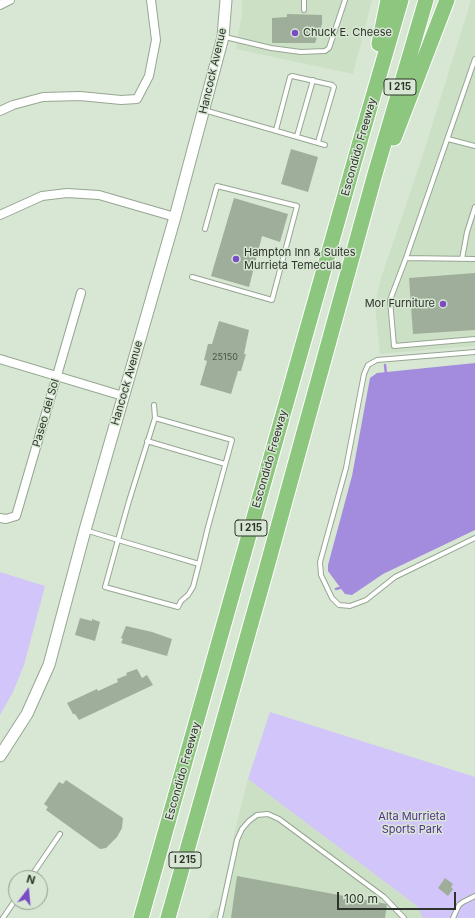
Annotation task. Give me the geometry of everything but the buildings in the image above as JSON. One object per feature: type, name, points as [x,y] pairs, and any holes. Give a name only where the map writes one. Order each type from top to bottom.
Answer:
[{"type":"highway","points":[[361,138],[388,0]]},
{"type":"highway","name":"Escondido Freeway","points":[[141,918],[401,0]]},
{"type":"highway","name":"Escondido Freeway","points":[[168,918],[265,574],[375,174],[426,0]]},
{"type":"highway","points":[[375,174],[396,136],[447,0]]},
{"type":"main road","name":"Hancock Avenue","points":[[0,756],[27,714],[48,665],[204,110],[223,37],[226,0]]},
{"type":"street","points":[[0,5],[10,0]]},
{"type":"street","points":[[0,111],[13,105],[43,97],[80,96],[121,100],[137,99],[148,76],[156,40],[151,0]]},
{"type":"street","points":[[0,216],[42,196],[67,193],[99,195],[175,217]]},
{"type":"street","name":"Paseo del Sol","points":[[0,518],[6,519],[16,516],[81,293]]},
{"type":"street","points":[[0,359],[123,396]]},
{"type":"lane","points":[[304,0],[304,10]]},
{"type":"lane","points":[[223,37],[271,48],[301,52],[325,51],[329,48],[345,0]]},
{"type":"lane","points":[[475,59],[390,300],[394,346],[475,338]]},
{"type":"lane","points":[[276,130],[290,77],[292,76],[332,85],[334,87],[318,142]]},
{"type":"lane","points":[[297,136],[313,80]]},
{"type":"lane","points":[[204,110],[325,144]]},
{"type":"lane","points":[[448,139],[475,146]]},
{"type":"lane","points":[[192,277],[272,300],[297,206],[217,186],[204,229]]},
{"type":"lane","points":[[462,259],[467,232],[475,207]]},
{"type":"lane","points":[[406,258],[475,259]]},
{"type":"lane","points":[[475,352],[377,360],[368,366],[364,374],[346,468],[320,562],[321,575],[332,598],[339,605],[350,606],[366,600],[395,577],[475,538]]},
{"type":"lane","points":[[154,405],[155,418],[105,587],[178,607],[193,587],[232,440],[155,418]]},
{"type":"lane","points":[[147,442],[225,464]]},
{"type":"lane","points":[[85,530],[200,564]]},
{"type":"lane","points":[[220,918],[237,840],[242,829],[257,815],[268,814],[280,819],[384,897],[404,918]]},
{"type":"lane","points":[[35,870],[60,834]]},
{"type":"lane","points":[[453,918],[459,905],[475,896]]},
{"type":"shaded area","points":[[242,0],[372,0],[353,74],[236,49],[242,13]]},
{"type":"shaded area","points":[[471,0],[475,0],[475,346],[380,354],[375,304],[380,281],[422,158]]},
{"type":"shaded area","points":[[475,363],[475,530],[383,574],[352,595],[345,594],[328,571],[328,565],[352,476],[370,378],[377,373]]},
{"type":"shaded area","points":[[248,779],[417,906],[423,918],[209,918],[210,914],[220,906],[234,835]]},
{"type":"green space","points":[[0,572],[45,586],[24,665],[13,692],[0,715]]},
{"type":"green space","name":"Alta Murrieta Sports Park","points":[[270,712],[475,777],[475,918],[423,918],[417,906],[248,779]]},
{"type":"waterway","points":[[385,365],[386,374]]},
{"type":"waterway","points":[[336,589],[343,587]]},
{"type":"place","name":"Chuck E. Cheese","points":[[295,33]]},
{"type":"place","name":"Hampton Inn & Suites Murrieta Temecula","points":[[236,259]]},
{"type":"place","name":"Mor Furniture","points":[[443,304]]}]
